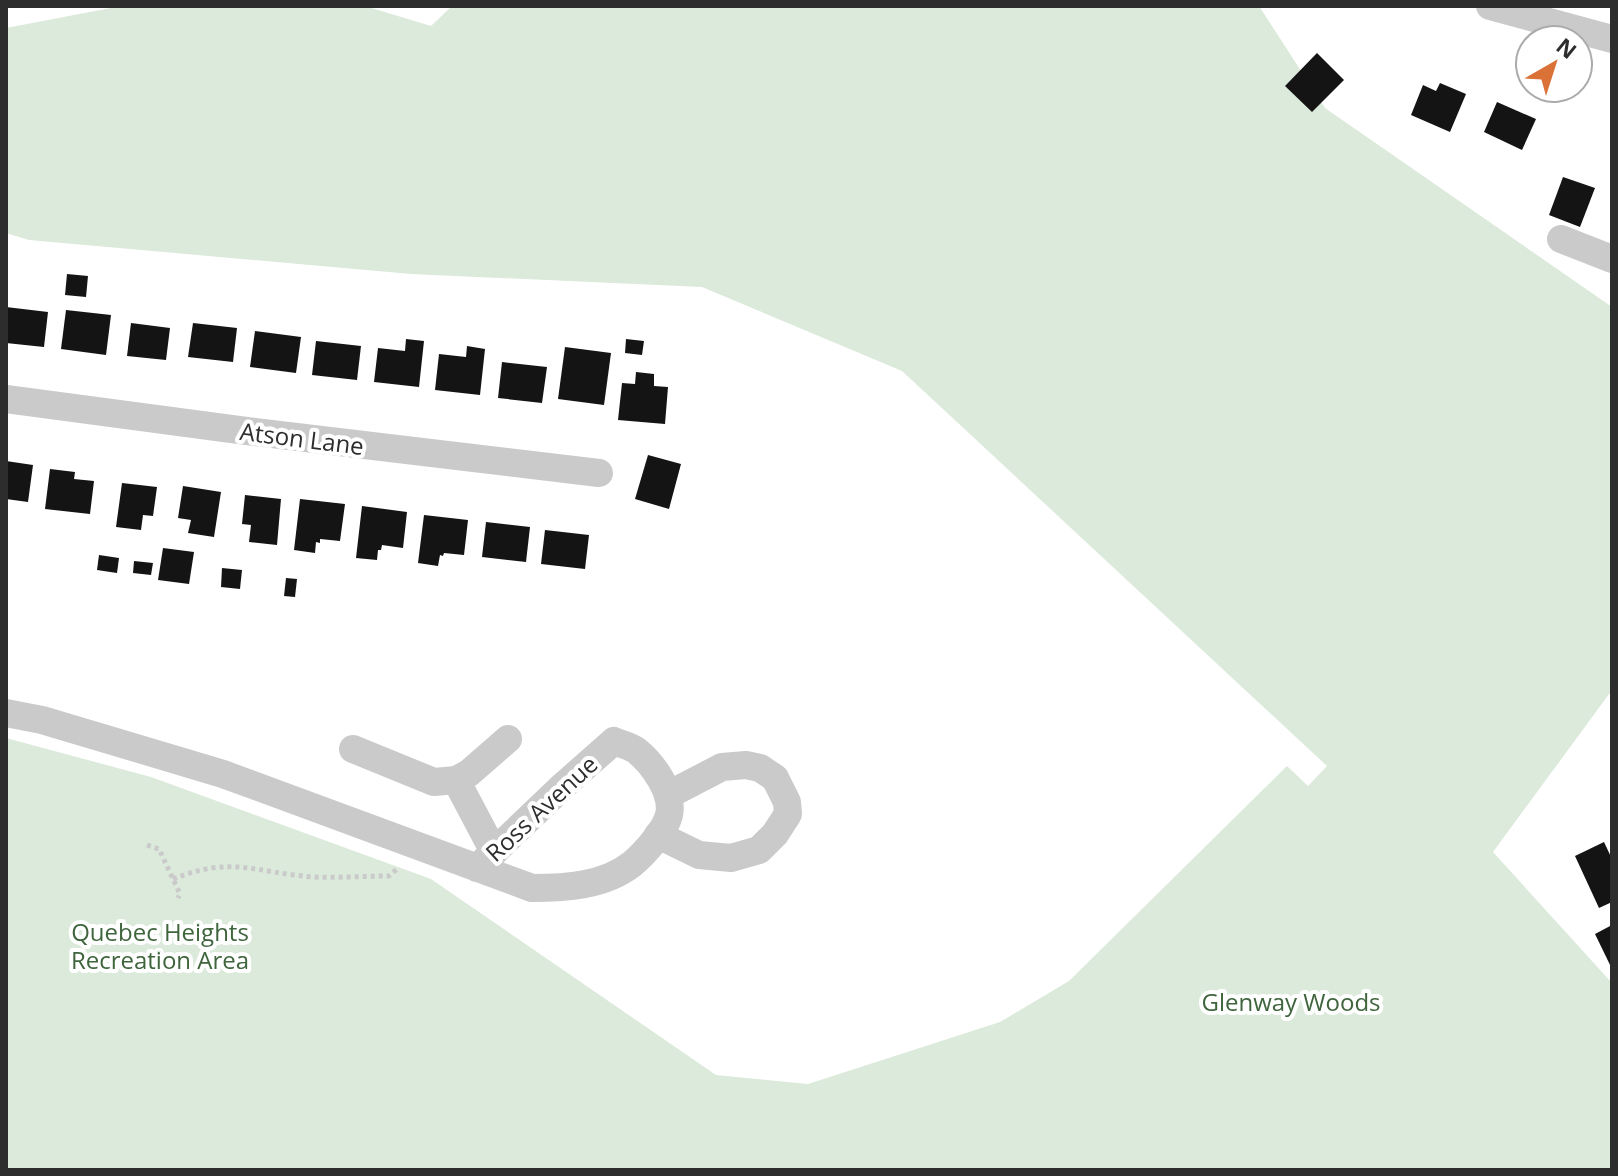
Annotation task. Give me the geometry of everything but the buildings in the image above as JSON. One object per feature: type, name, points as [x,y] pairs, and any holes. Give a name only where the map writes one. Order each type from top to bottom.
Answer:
[{"type":"street","points":[[1490,6],[1612,39]]},
{"type":"street","points":[[1561,239],[1612,259]]},
{"type":"street","name":"Atson Lane","points":[[6,399],[599,473]]},
{"type":"street","name":"Ross Avenue","points":[[6,713],[42,720],[223,774],[486,860],[532,888],[567,888],[596,881],[631,865],[658,835],[669,814],[668,795],[662,781],[636,750],[614,741],[486,860]]},
{"type":"street","points":[[353,749],[434,782],[456,780],[469,773],[508,739]]},
{"type":"street","points":[[658,835],[699,855],[731,858],[759,850],[775,834],[788,814],[787,802],[775,778],[760,768],[746,765],[722,767],[668,795]]},
{"type":"street","points":[[456,780],[486,860]]},
{"type":"path","points":[[147,845],[159,849],[180,894],[178,898]]},
{"type":"path","points":[[173,879],[193,871],[229,865],[314,877],[389,876],[402,862]]},
{"type":"green space","points":[[121,6],[365,6],[431,26],[452,6],[1259,6],[1325,108],[1612,307],[1612,690],[1493,852],[1612,983],[1612,1170],[6,1170],[6,738],[151,777],[431,879],[716,1075],[808,1084],[1000,1022],[1069,981],[1287,766],[1308,786],[1327,766],[902,371],[702,287],[411,274],[29,240],[6,233],[6,28]]},
{"type":"park label","name":"Quebec Heights Recreation Area","points":[[160,945]]},
{"type":"park label","name":"Glenway Woods","points":[[1291,1001]]}]
